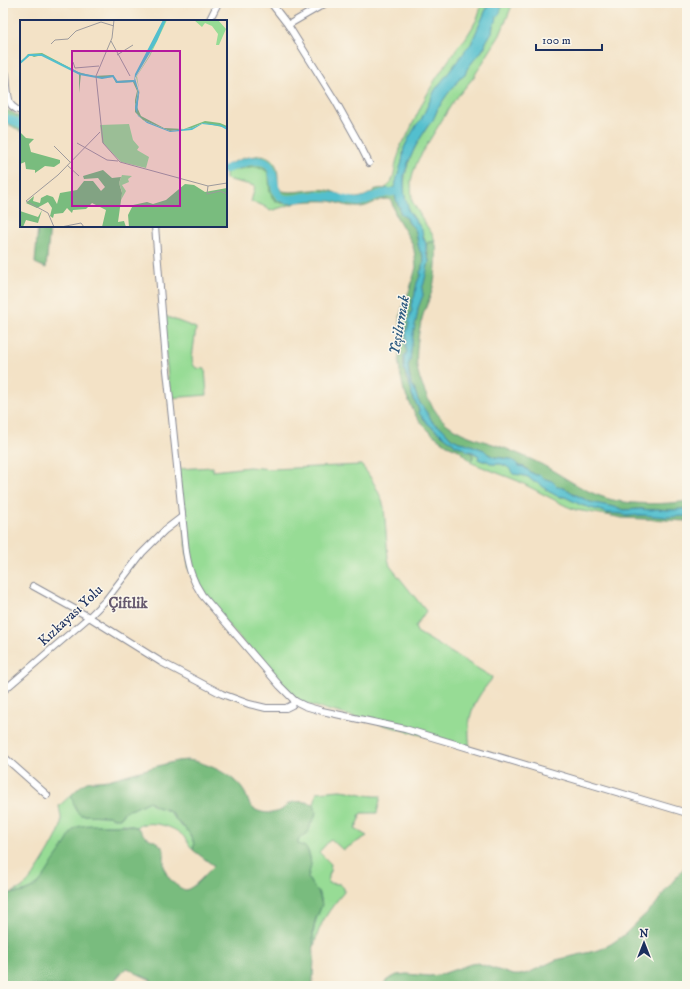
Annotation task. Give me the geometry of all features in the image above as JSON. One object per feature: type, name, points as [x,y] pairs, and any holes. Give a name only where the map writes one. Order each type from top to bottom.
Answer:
[{"type":"street","points":[[210,20],[218,3]]},
{"type":"street","points":[[271,3],[288,25],[336,102],[369,164]]},
{"type":"street","points":[[288,25],[326,3]]},
{"type":"street","points":[[6,74],[9,102],[12,107],[20,110]]},
{"type":"street","points":[[155,227],[166,361],[182,517],[189,568],[193,580],[208,602],[280,686],[295,700],[310,708],[395,726],[687,813]]},
{"type":"street","name":"Kızkayası Yolu","points":[[3,691],[89,617],[106,600],[142,553],[165,530],[182,517]]},
{"type":"street","points":[[33,586],[89,617],[161,662],[229,697],[258,707],[274,709],[289,708],[295,700]]},
{"type":"street","points":[[3,756],[47,795]]},
{"type":"green space","points":[[482,3],[489,3],[471,44],[435,90],[421,120],[417,124],[404,148],[402,162],[395,186],[388,190],[385,188],[390,184],[393,177],[400,145],[406,138],[435,80],[472,28],[478,17]]},
{"type":"green space","points":[[503,3],[513,3],[500,35],[473,78],[453,102],[418,160],[413,173],[411,181],[412,201],[433,235],[435,242],[429,242],[426,244],[421,229],[410,213],[405,199],[405,179],[409,160],[418,142],[446,96],[460,77],[465,75],[467,69],[485,46]]},
{"type":"green space","points":[[3,109],[12,112],[20,117],[20,131],[12,126],[3,122]]},
{"type":"green space","points":[[262,155],[273,161],[277,168],[279,187],[282,191],[286,192],[317,189],[329,190],[342,196],[357,198],[366,196],[376,189],[390,189],[394,187],[400,212],[407,218],[415,230],[424,260],[411,305],[412,311],[406,333],[407,352],[404,357],[404,365],[406,378],[411,388],[419,413],[432,427],[455,445],[471,452],[473,456],[472,460],[470,461],[459,450],[447,445],[423,425],[416,416],[404,391],[399,365],[399,344],[401,335],[400,316],[416,267],[412,243],[396,216],[391,200],[384,199],[361,207],[349,206],[330,201],[280,202],[273,198],[271,194],[269,175],[266,170],[262,168],[250,167],[227,172],[227,165],[244,158]]},
{"type":"green space","points":[[253,166],[262,168],[269,173],[270,190],[273,198],[276,201],[287,204],[296,203],[270,211],[264,206],[251,202],[255,186],[227,179],[227,172]]},
{"type":"green space","points":[[38,227],[50,227],[46,268],[35,263]]},
{"type":"green space","points":[[429,242],[435,242],[436,245],[436,271],[430,297],[420,325],[417,366],[420,379],[426,393],[433,408],[442,420],[454,429],[532,460],[582,488],[611,500],[656,504],[687,501],[687,509],[624,510],[592,503],[568,490],[557,486],[552,481],[546,480],[530,472],[525,467],[519,466],[510,459],[494,457],[484,450],[451,438],[442,428],[432,421],[418,400],[411,384],[408,365],[410,361],[418,308],[423,295],[422,289],[429,261],[426,244]]},
{"type":"green space","points":[[162,315],[196,328],[192,362],[194,366],[205,369],[207,395],[170,398]]},
{"type":"green space","points":[[471,452],[479,456],[478,459],[492,464],[501,464],[508,467],[515,474],[528,477],[534,482],[539,483],[548,491],[560,497],[565,497],[581,505],[608,513],[607,515],[576,510],[566,506],[518,481],[470,462],[473,456]]},
{"type":"green space","points":[[361,465],[375,485],[384,507],[390,566],[426,611],[415,627],[417,632],[492,677],[479,696],[472,711],[469,728],[470,748],[295,701],[209,603],[189,568],[178,469],[213,467],[213,471],[249,467],[271,469]]},
{"type":"green space","points":[[608,513],[622,514],[626,516],[687,516],[687,521],[622,518],[607,515]]},
{"type":"green space","points":[[188,760],[210,766],[233,779],[245,792],[253,809],[270,813],[283,809],[289,803],[305,802],[314,804],[316,813],[315,817],[307,834],[300,837],[298,841],[298,844],[307,849],[310,857],[311,865],[308,878],[318,891],[322,905],[315,921],[313,932],[314,958],[312,986],[151,986],[151,980],[128,968],[122,972],[110,986],[3,986],[3,892],[21,893],[34,887],[44,877],[75,828],[86,825],[120,825],[138,828],[146,837],[158,843],[162,847],[164,852],[164,866],[167,875],[173,883],[185,890],[196,884],[214,866],[193,850],[194,844],[190,835],[172,813],[155,806],[150,801],[125,811],[120,818],[114,818],[108,816],[79,814],[71,795],[87,782],[108,780],[177,761]]},
{"type":"green space","points":[[340,790],[371,796],[381,796],[377,813],[361,813],[359,816],[360,819],[355,829],[367,836],[343,850],[331,839],[319,852],[331,864],[328,883],[340,884],[344,888],[344,892],[325,917],[316,938],[314,947],[314,927],[320,909],[321,897],[308,878],[310,856],[308,850],[298,844],[298,842],[299,839],[309,830],[315,817],[316,813],[314,804],[317,792]]},
{"type":"green space","points":[[71,795],[76,811],[81,815],[108,816],[114,818],[122,816],[125,811],[150,801],[153,806],[169,811],[179,824],[188,831],[194,843],[193,850],[180,833],[162,825],[148,824],[136,827],[125,824],[79,827],[72,832],[43,879],[35,887],[18,893],[11,893],[27,883],[42,862],[61,825],[59,806]]},
{"type":"green space","points":[[687,864],[687,986],[381,986],[387,980],[397,975],[439,975],[477,963],[513,975],[520,975],[528,973],[556,960],[599,950],[624,935],[656,904]]},
{"type":"water","points":[[489,3],[503,3],[496,22],[493,25],[492,32],[485,46],[467,69],[465,75],[460,77],[438,108],[433,120],[415,147],[404,176],[405,197],[408,210],[422,230],[429,261],[422,289],[423,295],[418,308],[410,361],[408,365],[411,384],[418,400],[433,423],[442,428],[451,438],[459,442],[484,450],[494,457],[510,459],[530,472],[552,481],[557,486],[590,502],[624,510],[687,509],[687,516],[626,516],[622,514],[608,513],[581,505],[565,497],[557,496],[528,477],[513,474],[506,466],[501,464],[492,464],[478,459],[479,456],[473,452],[467,451],[464,448],[455,445],[428,424],[419,413],[412,395],[404,369],[404,357],[407,352],[406,333],[409,324],[408,321],[412,311],[411,305],[424,259],[419,248],[414,228],[400,211],[394,187],[402,162],[404,148],[409,138],[421,120],[435,90],[471,44]]},
{"type":"waterway","points":[[3,117],[20,124]]},
{"type":"waterway","points":[[227,169],[246,162],[259,161],[267,163],[271,168],[276,190],[279,196],[286,199],[321,196],[359,202],[378,195],[399,191]]},
{"type":"district","name":"Çiftlik","points":[[128,603]]},
{"type":"water label","name":"Yeşilırmak","points":[[399,325]]}]
